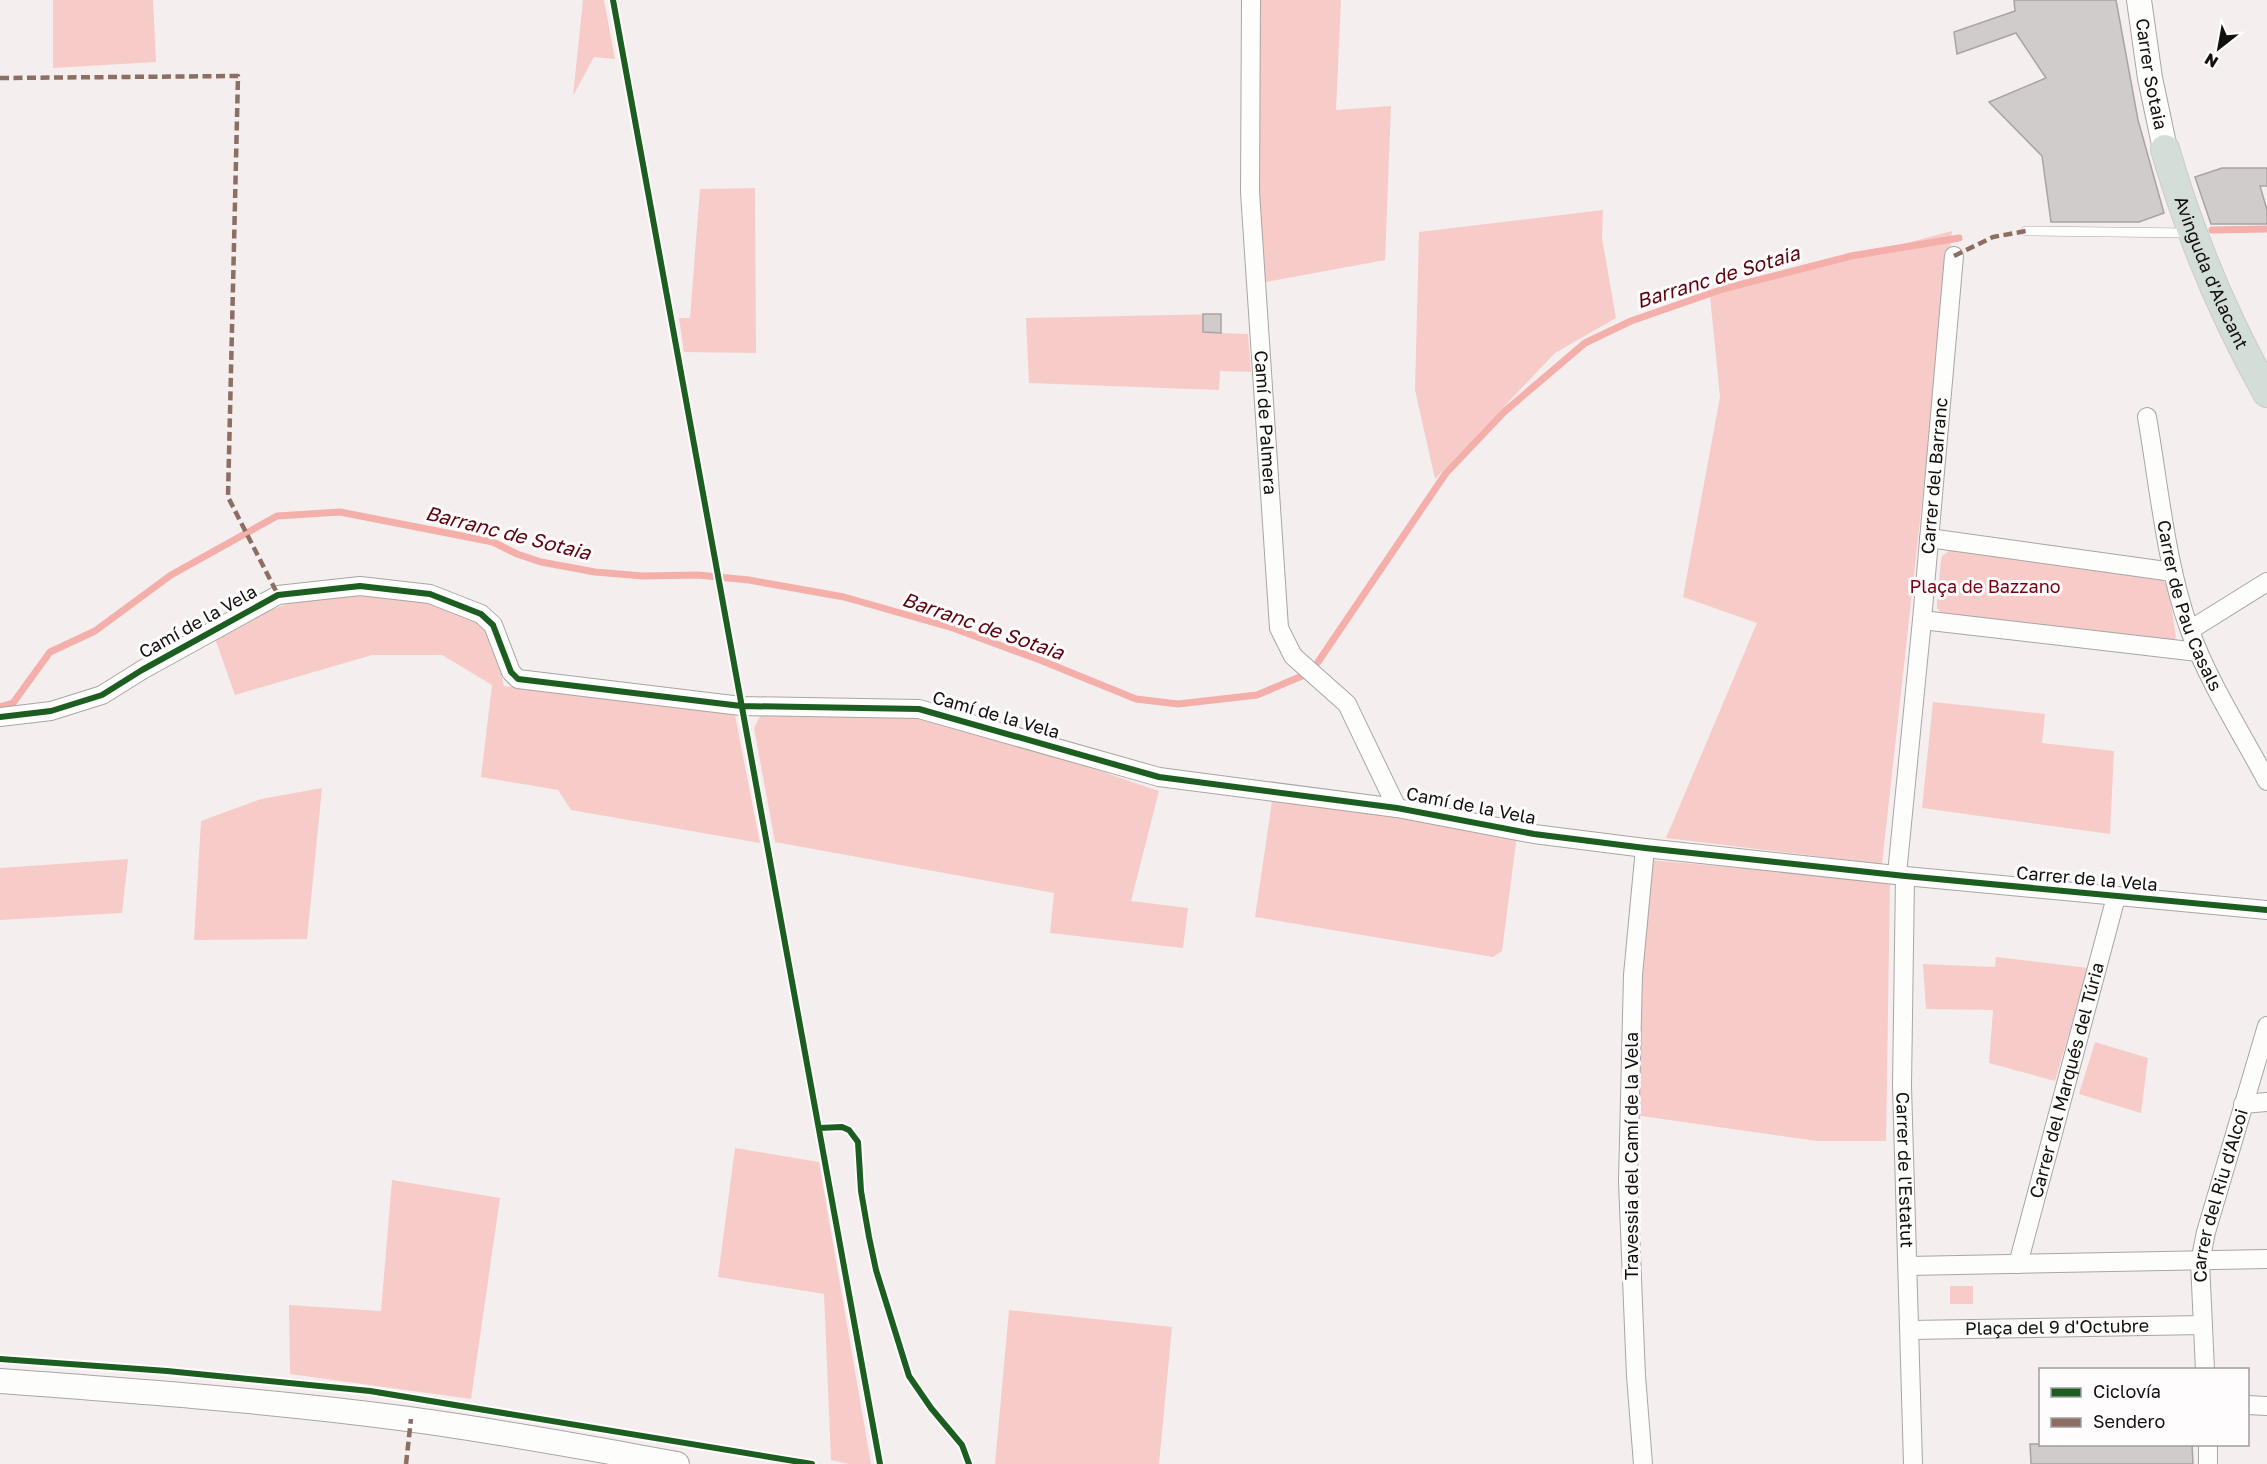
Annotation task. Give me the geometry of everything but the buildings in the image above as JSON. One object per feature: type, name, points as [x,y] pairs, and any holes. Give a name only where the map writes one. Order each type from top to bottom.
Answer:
[{"type":"highway","name":"Avinguda d'Alacant","points":[[2165,149],[2191,233],[2225,315],[2267,393]]},
{"type":"main road","name":"Carrer Sotaia","points":[[2139,0],[2150,78],[2165,149]]},
{"type":"main road","points":[[0,1381],[209,1396],[411,1419],[677,1464]]},
{"type":"street","name":"Camí de Palmera","points":[[1251,0],[1250,192],[1279,628],[1293,656],[1347,704],[1397,808]]},
{"type":"street","name":"Carrer del Barranc","points":[[1901,875],[1954,256]]},
{"type":"street","name":"Carrer de Pau Casals","points":[[2147,417],[2173,572],[2190,630],[2198,652],[2267,782]]},
{"type":"street","points":[[1929,538],[2173,572]]},
{"type":"street","points":[[2190,630],[2267,582]]},
{"type":"street","name":"Camí de la Vela","points":[[0,717],[51,711],[102,695],[142,670],[278,595],[360,586],[430,594],[481,614],[493,625],[511,672],[518,679],[741,706],[919,709],[1159,777],[1397,808],[1534,834],[1645,849],[1901,875]]},
{"type":"street","points":[[1922,620],[2198,652]]},
{"type":"street","name":"Travessia del Camí de la Vela","points":[[1643,1464],[1635,1376],[1628,1182],[1632,975],[1645,849]]},
{"type":"street","name":"Carrer de la Vela","points":[[1901,875],[2267,910]]},
{"type":"street","name":"Carrer de l'Estatut","points":[[1901,875],[1902,1086],[1913,1464]]},
{"type":"street","name":"Carrer del Marqués del Túria","points":[[2018,1264],[2116,897]]},
{"type":"street","name":"Carrer del Riu d'Alcoi","points":[[2205,1368],[2200,1262],[2206,1232],[2267,1026]]},
{"type":"street","points":[[2243,1104],[2267,1102]]},
{"type":"street","points":[[1908,1266],[2267,1259]]},
{"type":"street","name":"Plaça del 9 d'Octubre","points":[[1910,1330],[2203,1325]]},
{"type":"street","points":[[2249,1406],[2267,1406]]},
{"type":"street","points":[[2208,1446],[2208,1464]]},
{"type":"lane","points":[[2026,231],[2191,233]]},
{"type":"green space","points":[[53,0],[153,0],[156,62],[53,68]]},
{"type":"green space","points":[[583,0],[604,0],[615,59],[594,57],[573,96]]},
{"type":"green space","points":[[1255,0],[1341,0],[1336,110],[1391,106],[1385,260],[1261,283],[1256,160]]},
{"type":"green space","points":[[755,188],[756,353],[684,352],[679,318],[690,318],[700,189]]},
{"type":"green space","points":[[1603,210],[1602,238],[1616,318],[1555,353],[1435,479],[1415,390],[1419,232]]},
{"type":"green space","points":[[1952,231],[1882,864],[1666,838],[1757,623],[1683,597],[1720,397],[1710,296]]},
{"type":"green space","points":[[1221,314],[1221,333],[1248,334],[1251,372],[1220,371],[1219,390],[1029,383],[1026,318]]},
{"type":"green space","name":"Plaça de Bazzano","points":[[1950,550],[2162,579],[2169,588],[2176,638],[2172,641],[1941,613],[1937,608],[1937,603],[1941,561],[1942,556]]},
{"type":"green space","points":[[380,592],[424,598],[454,606],[478,621],[487,632],[493,645],[504,686],[734,710],[760,843],[571,810],[558,790],[481,777],[492,685],[442,655],[372,655],[235,695],[212,630],[290,603]]},
{"type":"green space","points":[[1933,702],[2045,714],[2042,743],[2114,751],[2110,834],[1922,808]]},
{"type":"green space","points":[[762,713],[905,713],[974,728],[1159,791],[1131,901],[1188,908],[1183,948],[1050,933],[1054,893],[775,842],[754,728]]},
{"type":"green space","points":[[322,788],[307,939],[194,940],[201,821],[261,799]]},
{"type":"green space","points":[[1273,795],[1517,835],[1502,951],[1493,957],[1255,917]]},
{"type":"green space","points":[[128,859],[122,913],[0,920],[0,868]]},
{"type":"green space","points":[[1650,860],[1890,881],[1886,1141],[1817,1141],[1634,1115]]},
{"type":"green space","points":[[1996,957],[2088,968],[2055,1081],[1989,1063],[1993,1010],[1926,1009],[1923,964],[1995,967]]},
{"type":"green space","points":[[2095,1042],[2148,1058],[2141,1113],[2079,1094]]},
{"type":"green space","points":[[735,1148],[819,1162],[871,1464],[849,1464],[831,1460],[824,1294],[718,1277]]},
{"type":"green space","points":[[392,1180],[500,1198],[471,1399],[290,1374],[289,1305],[381,1311]]},
{"type":"green space","points":[[1950,1286],[1973,1286],[1973,1304],[1950,1304]]},
{"type":"green space","points":[[1009,1310],[1172,1327],[1159,1464],[995,1464]]},
{"type":"waterway","name":"Barranc de Sotaia","points":[[2212,230],[2267,229]]},
{"type":"waterway","name":"Barranc de Sotaia","points":[[1318,662],[1446,473],[1504,412],[1585,343],[1631,321],[1723,289],[1851,256],[1959,238]]},
{"type":"waterway","name":"Barranc de Sotaia","points":[[0,707],[13,703],[50,652],[95,631],[171,575],[277,516],[340,512],[493,542],[517,554],[541,562],[595,572],[643,576],[698,575],[749,580],[844,597],[953,628],[1136,699],[1178,704],[1257,695],[1302,676]]},
{"type":"marked path","points":[[0,78],[238,76],[228,497],[278,595]]},
{"type":"marked path","points":[[1954,256],[1993,237],[2026,231]]},
{"type":"marked path","points":[[406,1464],[411,1419]]},
{"type":"cycle path","points":[[613,0],[880,1464]]},
{"type":"cycle path","points":[[0,717],[51,711],[102,695],[142,670],[278,595],[360,586],[430,594],[481,614],[493,625],[511,672],[518,679],[741,706],[919,709],[1159,777],[1397,808],[1534,834],[1905,876],[2267,910]]},
{"type":"cycle path","points":[[819,1128],[842,1127],[849,1130],[858,1142],[861,1191],[876,1270],[909,1376],[931,1408],[962,1445],[969,1464]]},
{"type":"cycle path","points":[[0,1359],[167,1371],[370,1391],[812,1464]]}]
